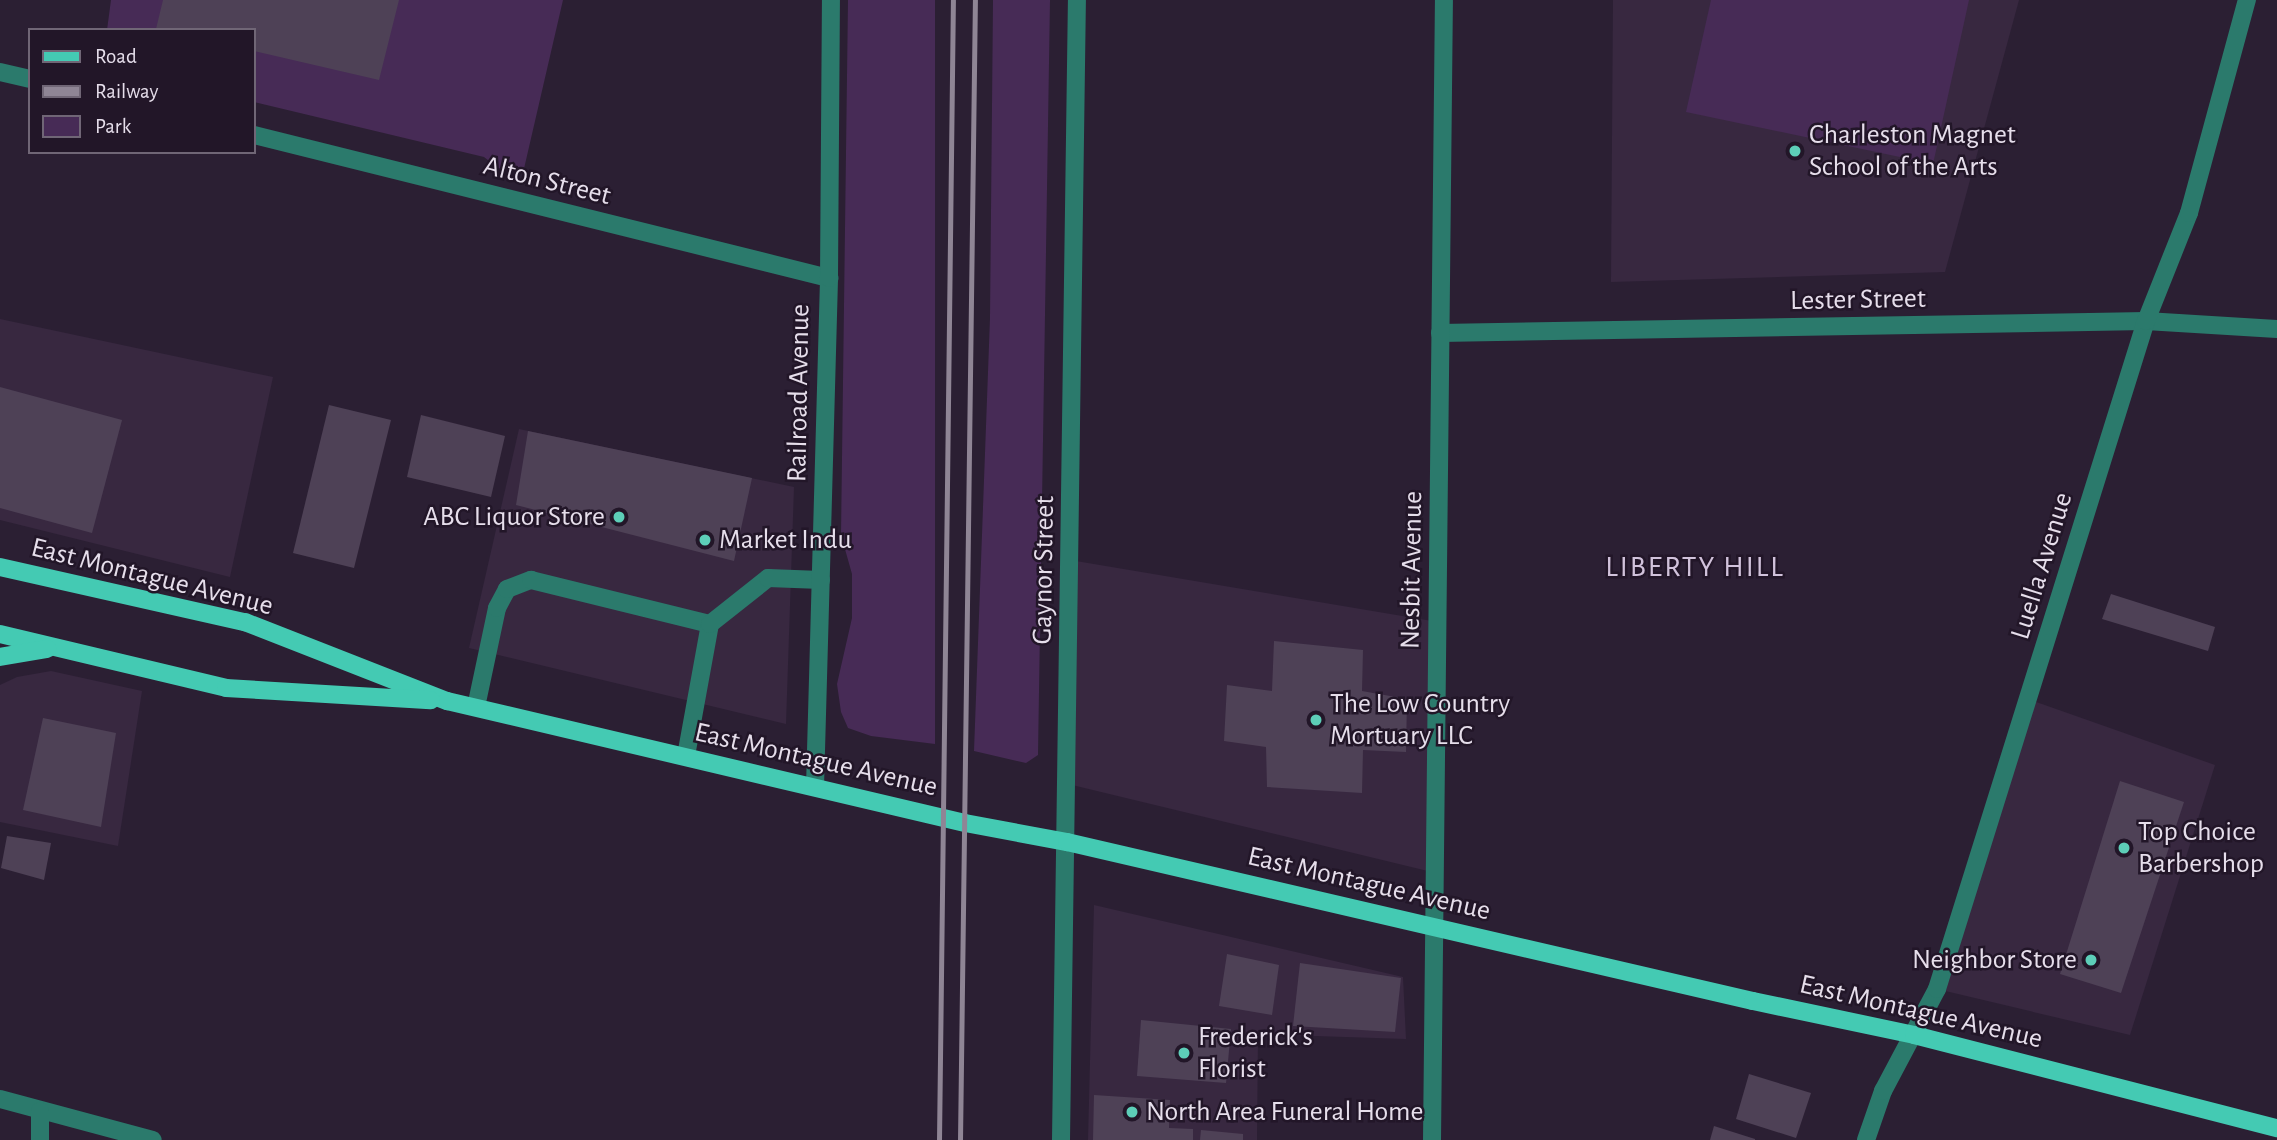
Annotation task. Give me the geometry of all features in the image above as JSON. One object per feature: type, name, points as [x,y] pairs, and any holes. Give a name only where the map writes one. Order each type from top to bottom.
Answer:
[{"type":"main road","name":"East Montague Avenue","points":[[0,567],[244,622],[447,701],[965,823],[1067,842],[1914,1035],[2277,1128]]},
{"type":"main road","name":"East Montague Avenue","points":[[0,634],[226,688],[447,701]]},
{"type":"main road","points":[[0,657],[54,648]]},
{"type":"street","name":"Railroad Avenue","points":[[816,787],[829,278],[831,0]]},
{"type":"street","name":"Gaynor Street","points":[[1061,1140],[1077,0]]},
{"type":"street","name":"Nesbit Avenue","points":[[1432,1140],[1444,0]]},
{"type":"street","name":"Luella Avenue","points":[[1866,1140],[1883,1091],[1937,989],[2146,321],[2189,213],[2247,0]]},
{"type":"street","points":[[0,72],[28,79]]},
{"type":"street","name":"Alton Street","points":[[256,135],[829,278]]},
{"type":"street","name":"Lester Street","points":[[1440,333],[2146,321],[2277,329]]},
{"type":"street","points":[[686,756],[710,624],[768,578],[821,580]]},
{"type":"street","points":[[476,708],[497,608],[507,589],[531,580],[710,624]]},
{"type":"street","points":[[0,1099],[153,1140]]},
{"type":"street","points":[[40,1111],[40,1140]]},
{"type":"shaded area","name":"Charleston Magnet School of the Arts","points":[[1613,0],[2019,0],[1945,272],[1611,282]]},
{"type":"shaded area","points":[[0,319],[273,377],[230,577],[0,520]]},
{"type":"shaded area","points":[[519,429],[794,487],[786,724],[469,648]]},
{"type":"shaded area","points":[[1070,560],[1438,622],[1436,873],[1068,784]]},
{"type":"shaded area","points":[[51,671],[142,691],[118,846],[0,822],[0,685],[17,677]]},
{"type":"shaded area","points":[[2028,699],[2215,765],[2130,1035],[1937,989]]},
{"type":"shaded area","points":[[1094,905],[1403,977],[1406,1039],[1258,1034],[1257,1140],[1088,1140]]},
{"type":"green space","points":[[111,0],[563,0],[523,173],[498,168],[484,157],[256,102],[256,28],[107,28]]},
{"type":"green space","points":[[848,0],[935,0],[935,744],[871,736],[848,728],[841,712],[837,684],[852,618],[852,574],[841,535]]},
{"type":"green space","points":[[993,0],[1050,0],[1038,755],[1026,763],[974,751],[990,318]]},
{"type":"green space","points":[[1711,0],[1969,0],[1933,164],[1686,112]]},
{"type":"building","points":[[163,0],[399,0],[379,80],[256,51],[256,28],[156,28]]},
{"type":"building","points":[[0,387],[122,420],[92,533],[0,508]]},
{"type":"building","points":[[329,405],[391,420],[354,568],[293,553]]},
{"type":"building","points":[[421,415],[505,436],[491,497],[407,477]]},
{"type":"building","points":[[528,431],[752,478],[734,561],[516,505]]},
{"type":"building","points":[[2111,594],[2215,627],[2208,651],[2102,619]]},
{"type":"building","name":"The Low Country Mortuary LLC","points":[[1274,641],[1363,650],[1362,691],[1407,699],[1406,752],[1363,750],[1362,793],[1267,787],[1266,747],[1224,741],[1227,685],[1272,691]]},
{"type":"building","points":[[43,718],[116,733],[101,827],[23,810]]},
{"type":"building","points":[[2120,781],[2184,802],[2121,993],[2060,974]]},
{"type":"building","points":[[7,836],[51,843],[44,880],[1,868]]},
{"type":"building","points":[[1227,954],[1279,965],[1272,1015],[1219,1006]]},
{"type":"building","points":[[1300,963],[1401,978],[1395,1032],[1293,1026]]},
{"type":"building","name":"Frederick's Florist","points":[[1141,1020],[1231,1029],[1226,1083],[1137,1076]]},
{"type":"building","points":[[1749,1074],[1811,1093],[1796,1138],[1736,1119]]},
{"type":"building","name":"North Area Funeral Home","points":[[1094,1095],[1170,1100],[1169,1128],[1193,1129],[1193,1140],[1093,1140]]},
{"type":"building","points":[[1714,1126],[1755,1139],[1755,1140],[1710,1140]]},
{"type":"building","points":[[1201,1130],[1243,1134],[1243,1140],[1200,1140]]},
{"type":"railway","points":[[939,1140],[953,0]]},
{"type":"railway","points":[[960,1140],[975,0]]},
{"type":"place","name":"Charleston Magnet School of the Arts","points":[[1795,151]]},
{"type":"place","name":"ABC Liquor Store","points":[[619,517]]},
{"type":"place","name":"Market Indu","points":[[705,540]]},
{"type":"place","name":"The Low Country Mortuary LLC","points":[[1316,720]]},
{"type":"place","name":"Top Choice Barbershop","points":[[2124,848]]},
{"type":"place","name":"Neighbor Store","points":[[2091,960]]},
{"type":"place","name":"Frederick's Florist","points":[[1184,1053]]},
{"type":"place","name":"North Area Funeral Home","points":[[1132,1112]]},
{"type":"district","name":"LIBERTY HILL","points":[[1695,567]]}]
